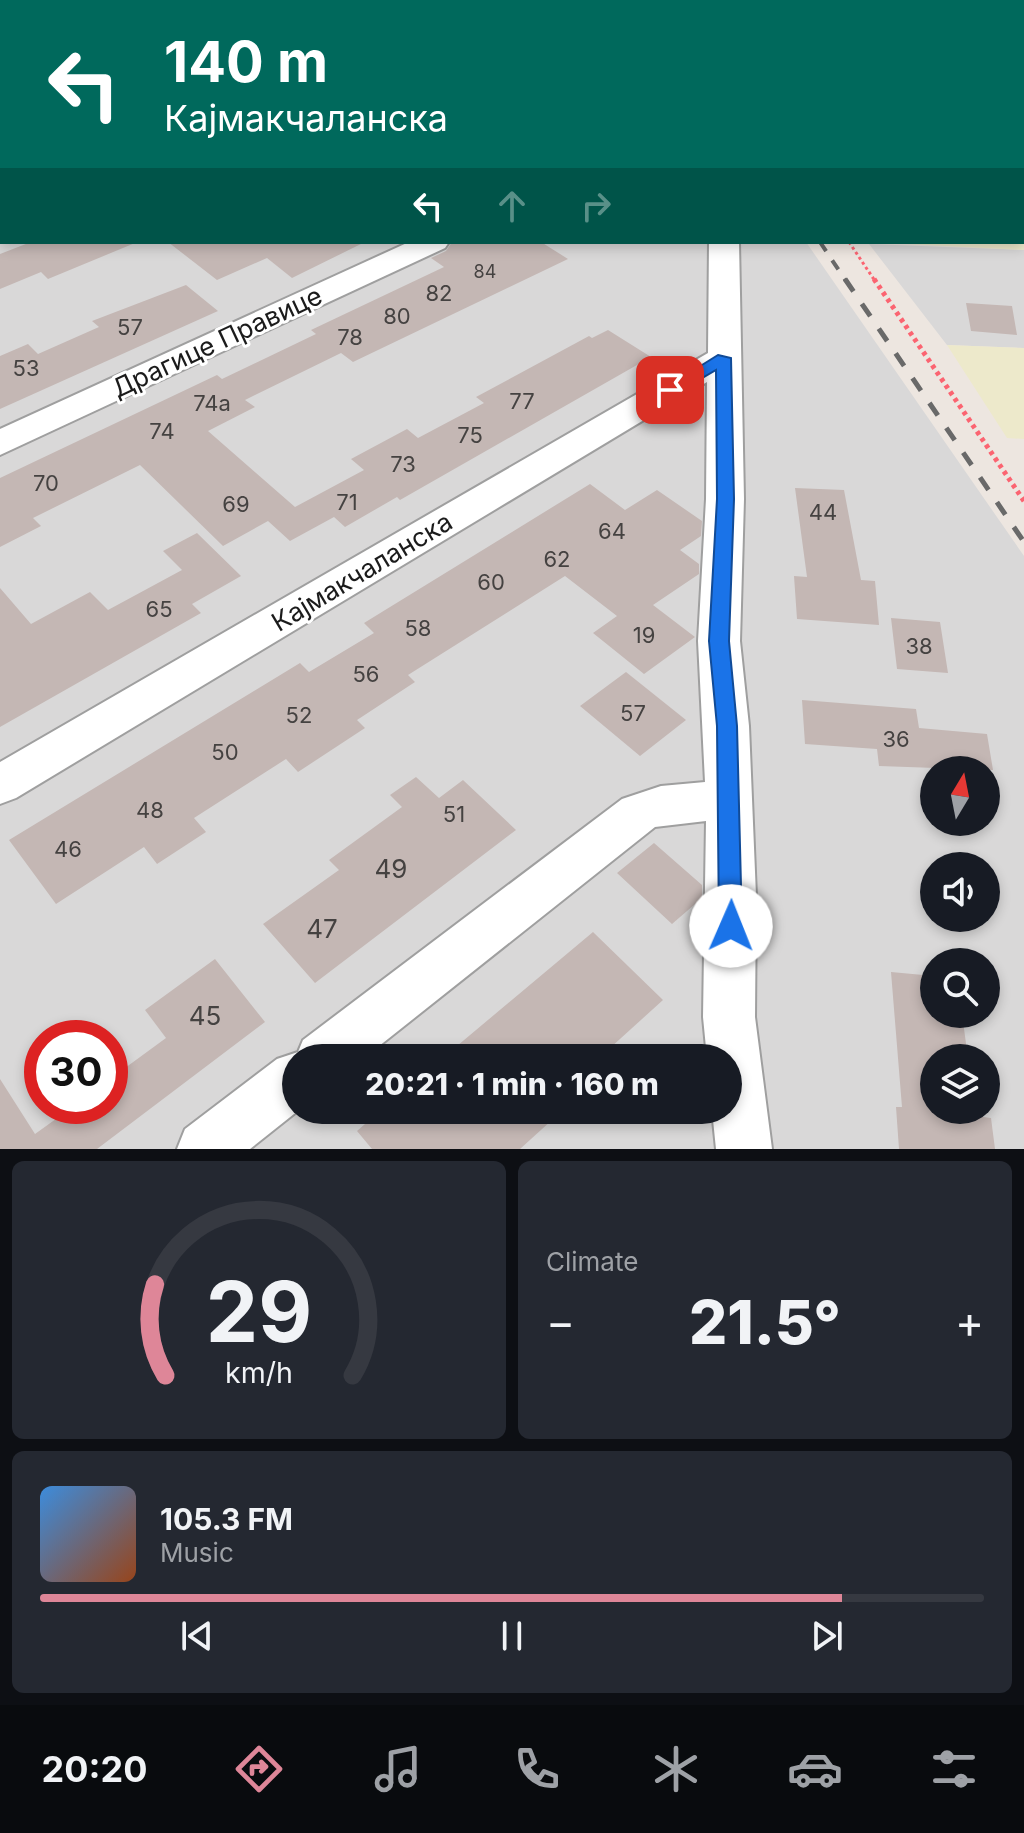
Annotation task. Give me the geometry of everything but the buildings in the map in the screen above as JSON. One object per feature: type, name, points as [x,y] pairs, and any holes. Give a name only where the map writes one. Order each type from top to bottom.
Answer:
[{"type":"street","name":"Драгице Правице","points":[[0,443],[430,244]]},
{"type":"street","points":[[724,244],[725,499],[719,641],[725,689],[729,803],[729,1017],[744,1149]]},
{"type":"street","name":"Кајмакчаланска","points":[[0,785],[723,358]]},
{"type":"street","points":[[340,1044],[639,813],[661,805],[698,800],[729,803]]},
{"type":"street","points":[[205,1149],[282,1089]]},
{"type":"path","points":[[850,244],[1024,501]]},
{"type":"shaded area","points":[[0,244],[807,244],[1024,556],[1024,1149],[0,1149]]},
{"type":"shaded area","points":[[869,244],[1024,250],[1024,348],[947,345]]},
{"type":"shaded area","points":[[906,244],[1024,244],[1024,250]]},
{"type":"shaded area","points":[[947,345],[1024,348],[1024,439],[1007,438]]},
{"type":"railway","points":[[821,244],[846,281]]},
{"type":"railway","points":[[845,279],[1024,542]]},
{"type":"route","points":[[670,390],[723,358],[725,499],[719,641],[727,726],[731,926]]}]
